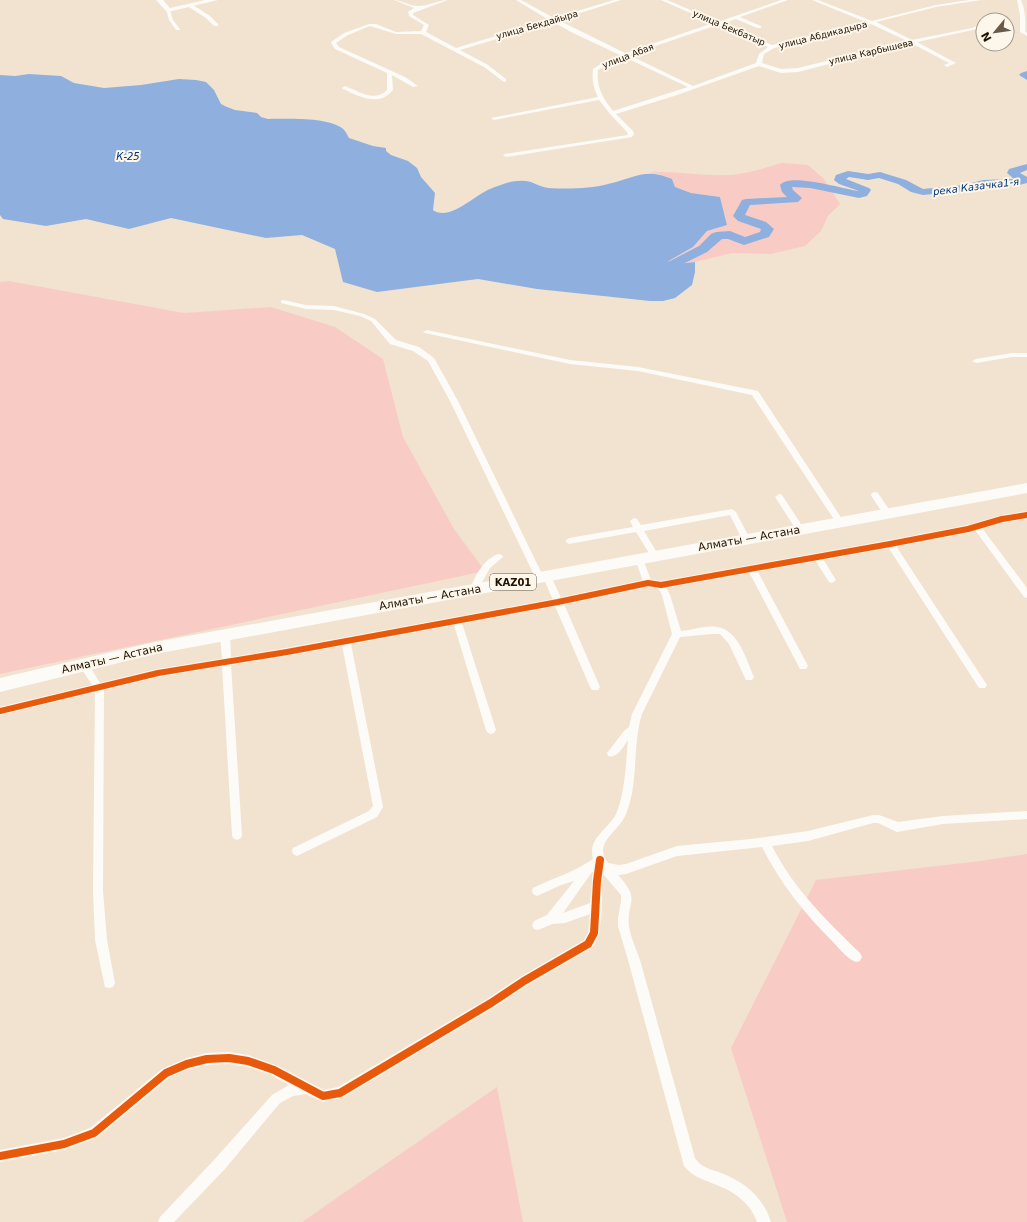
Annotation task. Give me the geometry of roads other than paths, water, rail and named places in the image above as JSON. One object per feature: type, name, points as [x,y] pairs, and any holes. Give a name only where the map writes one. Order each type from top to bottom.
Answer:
[{"type":"highway","name":"Алматы — Астана","points":[[0,685],[155,648],[1027,488]]},
{"type":"street","points":[[159,0],[168,10],[178,29]]},
{"type":"street","points":[[168,10],[215,0]]},
{"type":"street","points":[[396,0],[418,8]]},
{"type":"street","points":[[424,32],[427,25],[410,14],[412,10],[446,0]]},
{"type":"street","points":[[518,0],[575,32],[692,87]]},
{"type":"street","name":"улица Бекдайыра","points":[[455,50],[554,19],[578,14],[619,0]]},
{"type":"street","name":"улица Бекбатыр","points":[[663,0],[772,47]]},
{"type":"street","name":"улица Абая","points":[[506,156],[630,136],[630,131],[606,108],[595,82],[596,69],[609,61],[625,55],[786,0]]},
{"type":"street","points":[[814,0],[874,22],[914,41],[953,63],[947,65]]},
{"type":"street","points":[[944,0],[951,3]]},
{"type":"street","name":"улица Абдикадыра","points":[[759,64],[758,58],[761,54],[772,47],[951,3],[979,0]]},
{"type":"street","points":[[1019,0],[1023,18],[1022,32],[1027,35]]},
{"type":"street","points":[[191,6],[208,17],[216,25]]},
{"type":"street","points":[[736,17],[759,27]]},
{"type":"street","points":[[415,86],[403,78],[337,48],[333,45],[333,43],[346,34],[369,25],[374,25],[396,34],[424,32],[486,66],[504,80]]},
{"type":"street","name":"улица Карбышева","points":[[759,64],[781,71],[798,70],[914,41],[975,28]]},
{"type":"street","points":[[612,113],[759,64]]},
{"type":"street","points":[[345,88],[369,98],[382,97],[390,90],[390,73]]},
{"type":"street","points":[[494,118],[601,98]]},
{"type":"street","points":[[282,302],[306,307],[334,308],[362,315],[373,320],[393,342],[416,349],[431,360],[454,401],[543,576],[558,602],[595,687]]},
{"type":"street","points":[[427,332],[570,362],[638,369],[755,393],[840,522]]},
{"type":"street","points":[[976,361],[1012,355],[1027,355]]},
{"type":"street","points":[[875,495],[887,513]]},
{"type":"street","points":[[780,497],[800,529]]},
{"type":"street","points":[[570,541],[636,524],[732,512],[746,539]]},
{"type":"street","points":[[0,711],[158,673],[346,641],[558,602],[648,583],[661,585],[890,544],[978,527],[1002,519],[1027,515]]},
{"type":"street","points":[[636,524],[655,556]]},
{"type":"street","points":[[978,527],[1027,595]]},
{"type":"street","points":[[890,544],[982,685]]},
{"type":"street","points":[[474,589],[488,564],[493,559],[499,557]]},
{"type":"street","points":[[818,557],[832,580]]},
{"type":"street","points":[[639,559],[648,583]]},
{"type":"street","points":[[752,568],[803,666]]},
{"type":"street","points":[[661,585],[666,595],[677,634],[641,703],[634,722],[631,765],[621,815],[602,838],[597,849],[597,853],[603,864],[626,894],[627,900],[623,921],[626,937],[634,960],[689,1161],[693,1167],[700,1172],[723,1181],[753,1200],[760,1208],[764,1222]]},
{"type":"street","points":[[457,620],[491,730]]},
{"type":"street","points":[[677,634],[717,630],[725,632],[731,638],[749,677]]},
{"type":"street","points":[[225,635],[237,835]]},
{"type":"street","points":[[297,852],[374,814],[378,807],[346,641]]},
{"type":"street","points":[[84,665],[91,679],[99,686],[100,693],[98,891],[101,940],[109,983]]},
{"type":"street","points":[[612,753],[627,734],[634,728]]},
{"type":"street","points":[[537,891],[558,881],[603,864],[626,869],[676,851],[808,836],[873,819],[879,819],[897,827],[943,820],[1027,815]]},
{"type":"street","points":[[765,842],[773,860],[801,900],[856,956]]},
{"type":"street","points":[[0,1156],[64,1144],[94,1133],[166,1073],[187,1064],[207,1059],[229,1058],[248,1061],[274,1070],[305,1088],[323,1096],[340,1094],[491,1003],[524,981],[588,944],[594,933],[597,881],[603,864]]},
{"type":"street","points":[[551,919],[588,869]]},
{"type":"street","points":[[538,925],[551,919],[565,918],[596,906]]},
{"type":"street","points":[[165,1222],[219,1165],[276,1099],[291,1090],[305,1088]]},
{"type":"water","name":"К-25","points":[[29,74],[61,76],[74,83],[104,88],[141,85],[179,79],[196,80],[206,82],[214,90],[221,104],[235,110],[257,113],[261,117],[268,119],[306,119],[335,124],[343,129],[349,138],[373,146],[386,148],[386,151],[391,155],[408,161],[417,168],[421,177],[435,193],[433,210],[439,213],[447,213],[490,189],[515,181],[531,182],[548,188],[578,188],[601,186],[640,175],[655,174],[672,179],[675,187],[691,193],[720,197],[727,225],[707,231],[693,247],[660,266],[695,262],[695,272],[692,285],[675,298],[663,301],[650,301],[537,289],[478,279],[377,292],[343,282],[335,249],[302,235],[266,238],[171,218],[129,229],[86,219],[46,226],[3,219],[0,215],[0,75],[15,76]]},
{"type":"waterway","name":"река Казачка1-я","points":[[1027,74],[1024,75],[1027,77]]},
{"type":"waterway","name":"река Казачка1-я","points":[[642,269],[673,264],[703,249],[715,237],[720,235],[730,235],[744,241],[765,234],[768,229],[765,226],[746,220],[739,216],[746,202],[794,200],[796,198],[788,192],[786,185],[791,183],[800,183],[859,195],[863,194],[865,190],[843,182],[840,180],[840,177],[848,174],[868,177],[880,175],[902,182],[915,190],[923,192],[965,188],[983,183],[1019,182],[1024,180],[1013,173],[1013,171],[1027,167]]}]
